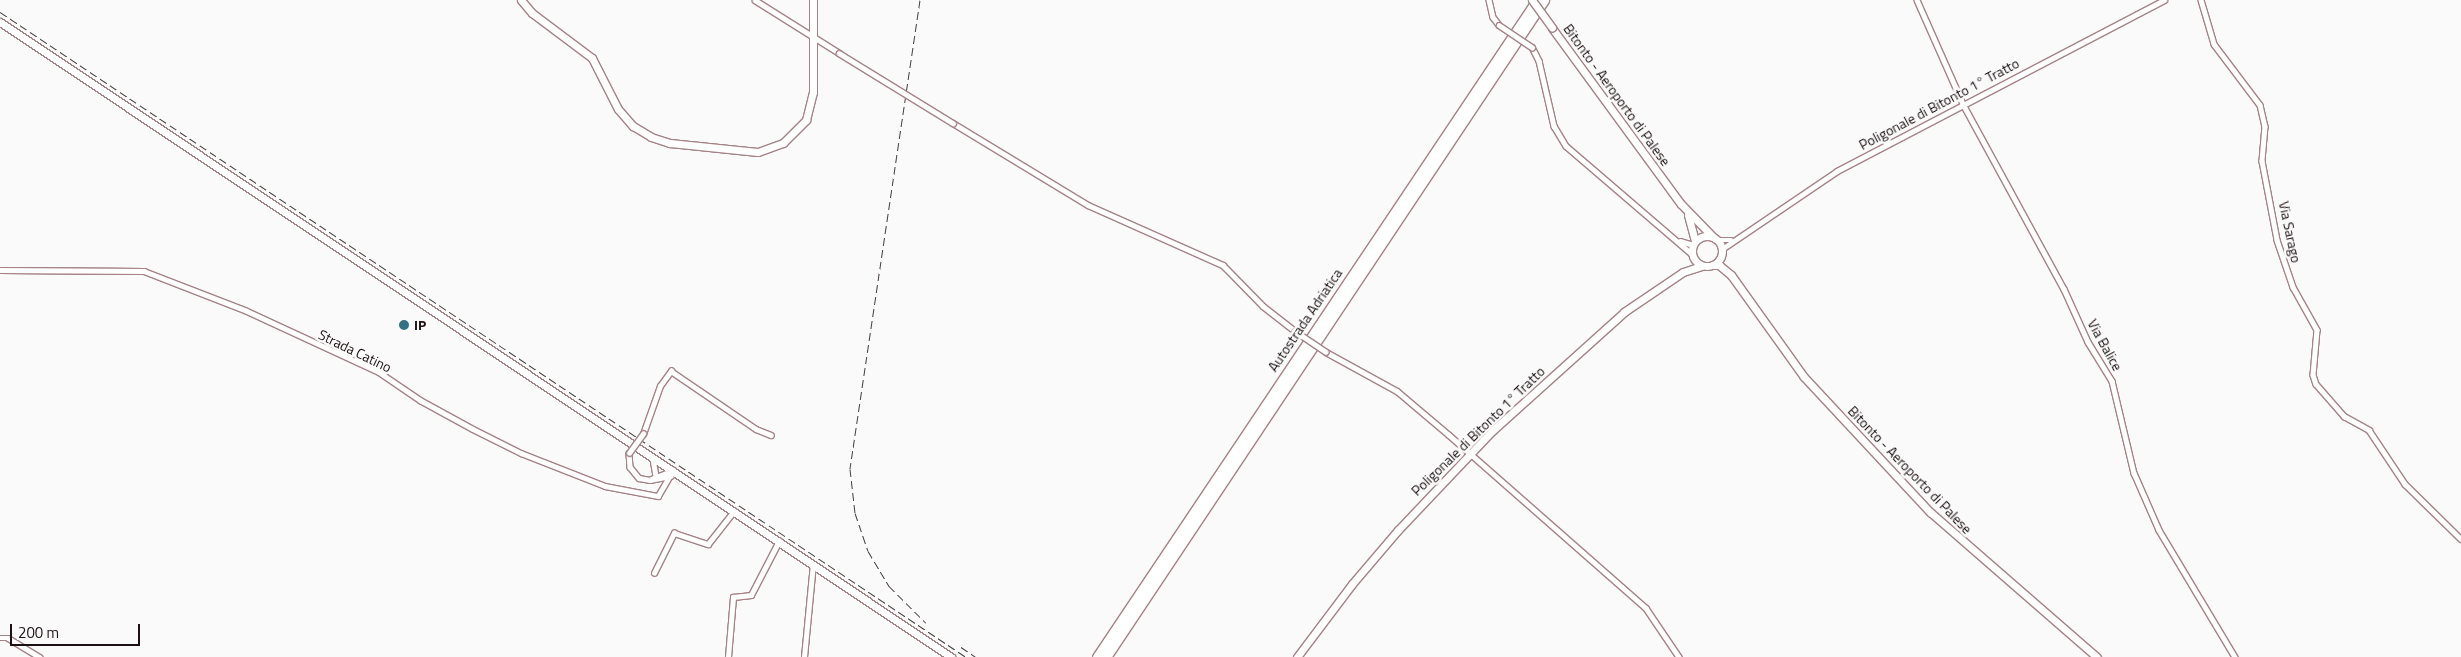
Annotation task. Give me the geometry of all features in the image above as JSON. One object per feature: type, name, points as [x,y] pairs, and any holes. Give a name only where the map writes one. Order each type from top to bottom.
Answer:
[{"type":"highway","name":"Autostrada Adriatica","points":[[1097,657],[1537,0]]},
{"type":"highway","name":"Autostrada Adriatica","points":[[1106,657],[1544,0]]},
{"type":"main road","points":[[521,0],[532,13],[592,58],[618,109],[633,126],[659,140],[714,149],[758,152],[783,144],[797,133],[806,120],[813,92],[813,0]]},
{"type":"main road","name":"Bitonto - Aeroporto di Palese","points":[[1532,0],[1681,204]]},
{"type":"main road","points":[[1,25],[951,657]]},
{"type":"main road","points":[[1681,204],[1715,239],[1722,250],[1731,275]]},
{"type":"main road","points":[[1681,204],[1694,230],[1692,256],[1683,272]]},
{"type":"main road","points":[[1694,243],[1704,236],[1715,239]]},
{"type":"main road","points":[[1713,265],[1722,250]]},
{"type":"main road","points":[[1692,256],[1701,266]]},
{"type":"main road","points":[[1683,272],[1701,266],[1719,265],[1731,275]]},
{"type":"main road","name":"Poligonale di Bitonto 1° Tratto","points":[[1297,657],[1358,577],[1469,454],[1624,312],[1683,272]]},
{"type":"main road","name":"Bitonto - Aeroporto di Palese","points":[[1731,275],[1804,377],[1930,512],[2097,657]]},
{"type":"street","points":[[755,0],[953,124],[1088,205],[1223,265],[1262,306],[1295,331],[1326,352],[1397,391],[1646,608],[1679,657]]},
{"type":"street","points":[[1489,0],[1493,16],[1499,25],[1532,46],[1539,61],[1554,126],[1566,146],[1677,240],[1692,256]]},
{"type":"street","name":"Via Balice","points":[[1917,0],[1963,104],[2064,289],[2088,342],[2112,381],[2134,473],[2159,530],[2235,657]]},
{"type":"street","name":"Poligonale di Bitonto 1° Tratto","points":[[1722,250],[1731,240],[1837,171],[2164,0]]},
{"type":"street","name":"Via Sarago","points":[[2201,0],[2214,44],[2260,105],[2265,126],[2262,161],[2277,240],[2293,287],[2314,320],[2317,330],[2313,375],[2316,384],[2344,416],[2369,430],[2404,484],[2461,540]]},
{"type":"street","points":[[1715,239],[1731,240]]},
{"type":"street","points":[[1677,240],[1694,243]]},
{"type":"street","name":"Strada Catino","points":[[0,270],[144,271],[247,311],[379,372],[420,400],[521,452],[605,486],[658,496],[666,486]]},
{"type":"street","points":[[672,473],[650,480],[634,474],[628,460],[629,453],[643,434],[660,386],[671,371],[756,429],[771,435]]},
{"type":"street","points":[[653,458],[657,477],[666,486],[672,473]]},
{"type":"street","points":[[654,573],[674,533],[708,544],[734,511]]},
{"type":"street","points":[[728,657],[733,597],[751,595],[779,541]]},
{"type":"street","points":[[804,657],[812,564]]},
{"type":"street","points":[[0,638],[8,638],[40,657]]},
{"type":"railway","points":[[920,0],[850,469],[855,513],[868,551],[889,586],[926,623]]},
{"type":"railway","points":[[0,12],[966,657]]},
{"type":"railway","points":[[961,647],[976,657]]},
{"type":"place","name":"IP","points":[[404,325]]}]
